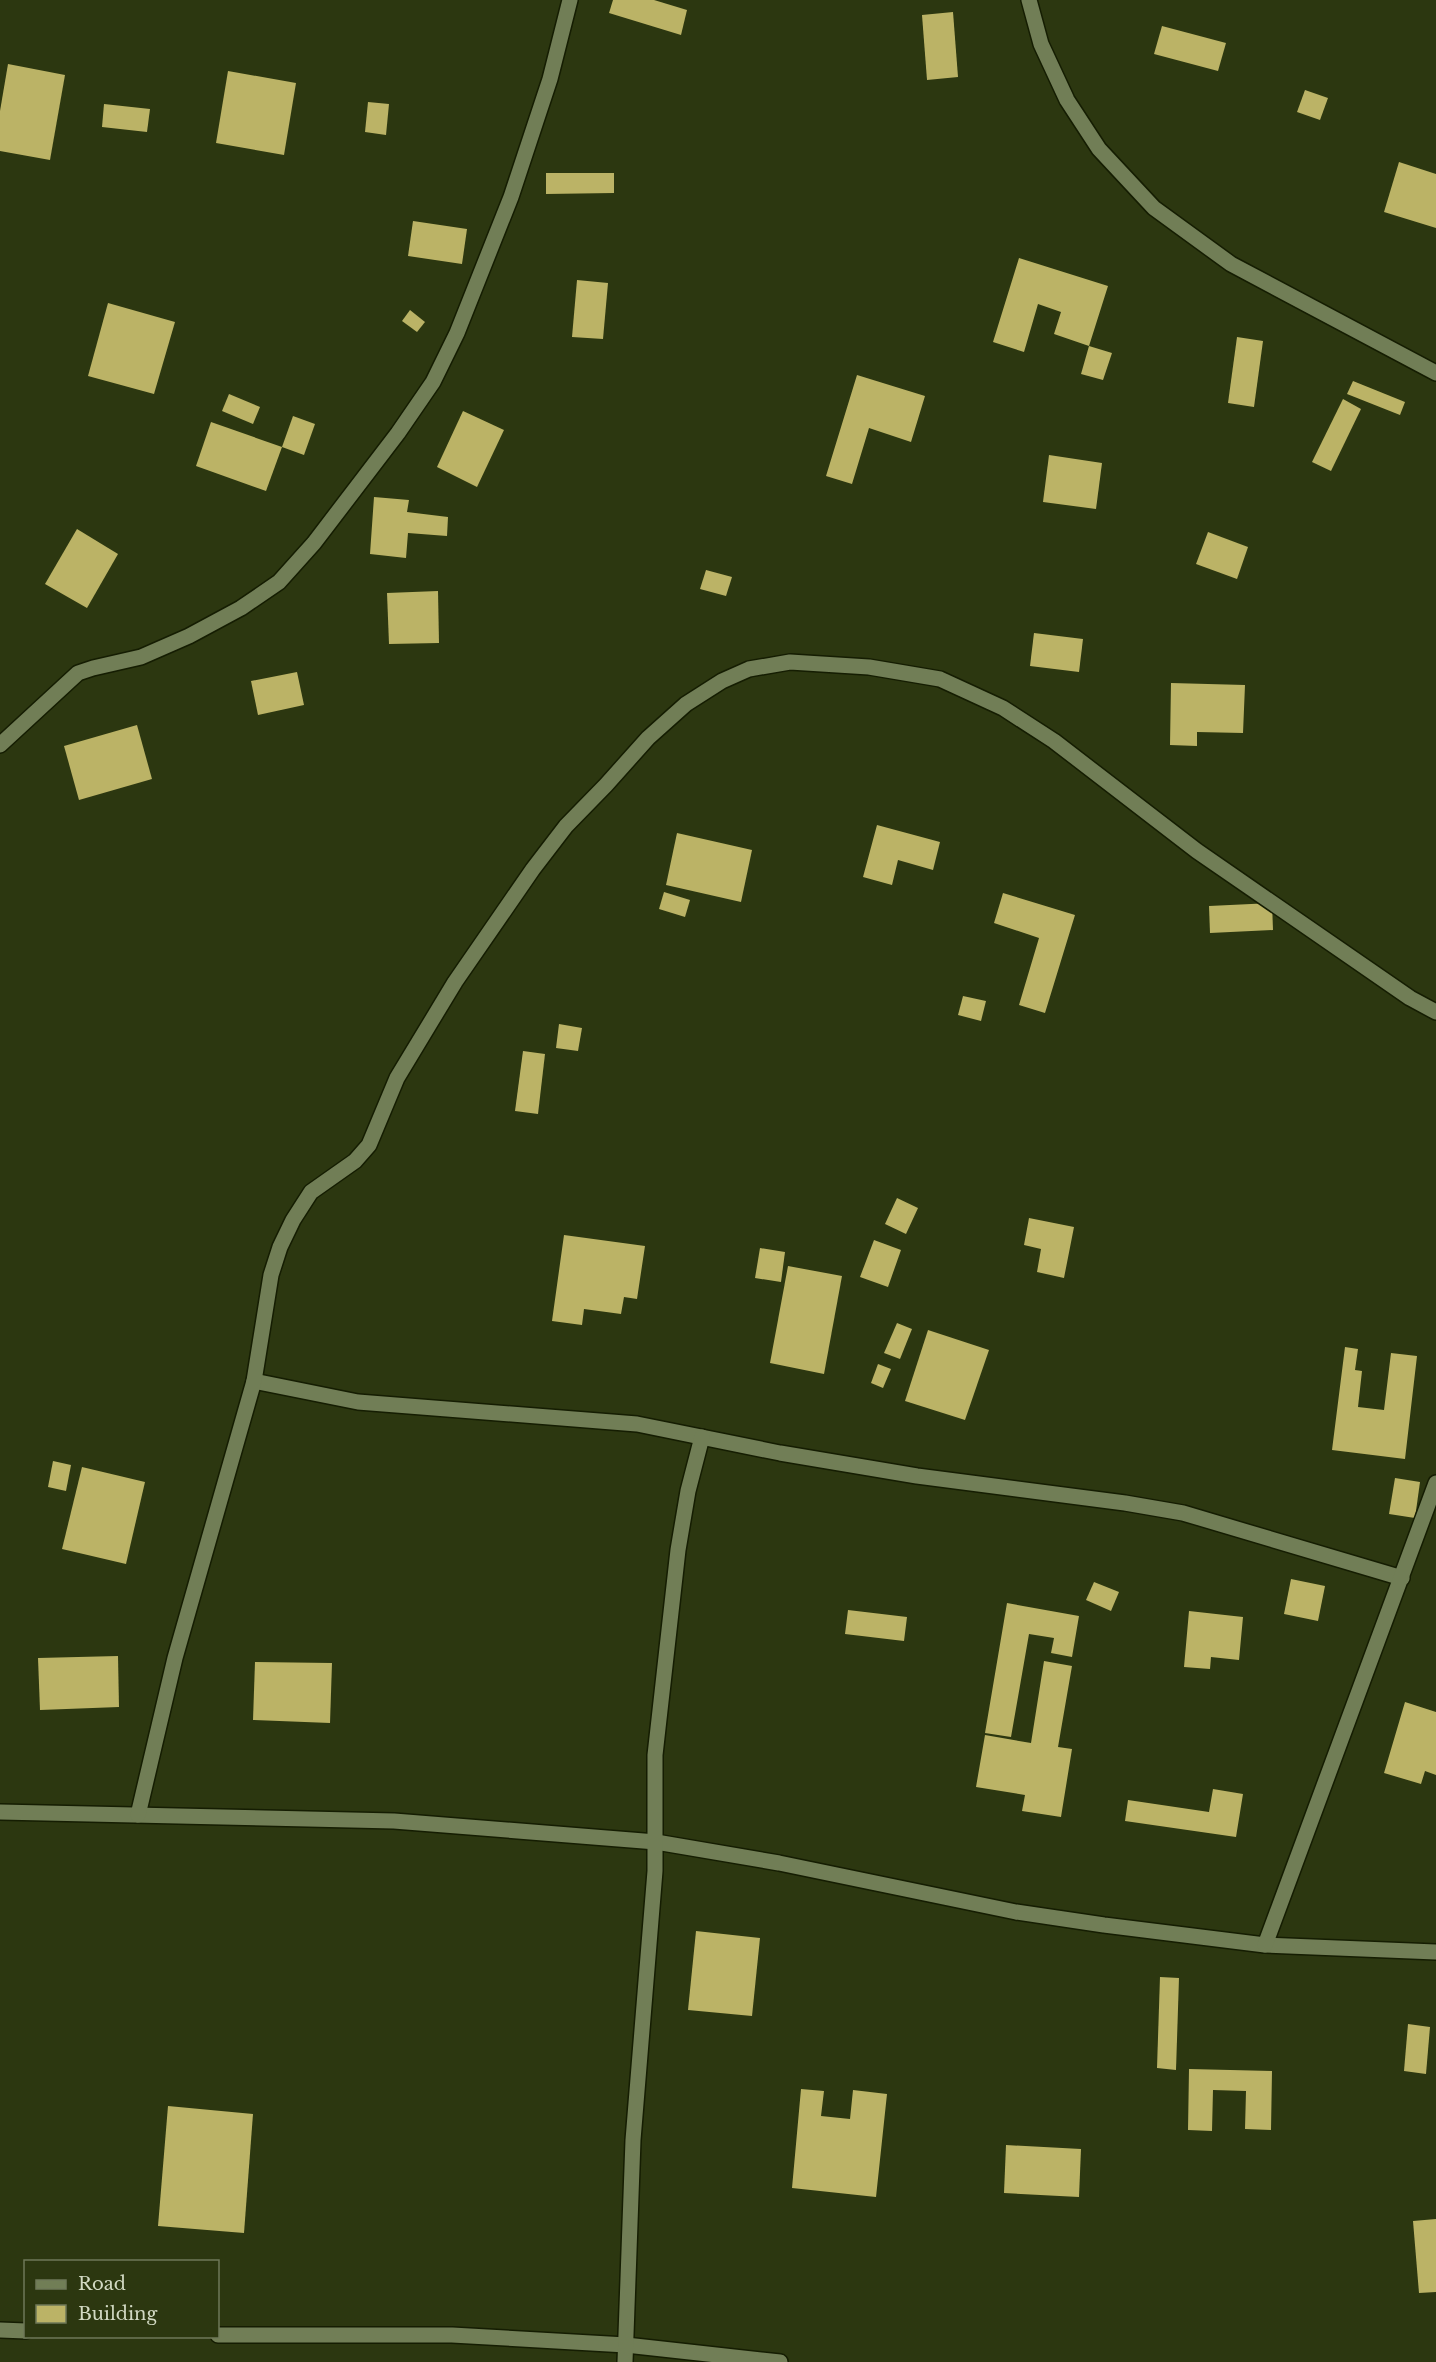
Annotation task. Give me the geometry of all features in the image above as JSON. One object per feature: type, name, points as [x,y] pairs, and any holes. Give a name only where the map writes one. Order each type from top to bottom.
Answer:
[{"type":"street","points":[[0,745],[78,673],[141,657],[189,636],[241,608],[279,582],[314,543],[433,381],[457,333],[514,186],[550,79],[570,0]]},
{"type":"street","points":[[1029,0],[1041,44],[1067,100],[1099,149],[1154,208],[1231,264],[1436,373]]},
{"type":"street","points":[[138,1815],[175,1658],[254,1382],[271,1275],[280,1247],[293,1220],[311,1192],[355,1161],[369,1145],[398,1078],[455,982],[533,869],[566,826],[648,738],[686,704],[722,681],[749,669],[790,662],[869,668],[940,679],[1003,708],[1054,741],[1197,851],[1410,998],[1436,1012]]},
{"type":"street","points":[[254,1382],[358,1402],[637,1424],[917,1476],[1125,1503],[1183,1513],[1402,1578]]},
{"type":"street","points":[[625,2362],[633,2140],[644,1984],[653,1908],[656,1842],[655,1755],[667,1631],[684,1514],[702,1437]]},
{"type":"street","points":[[1265,1945],[1436,1483]]},
{"type":"street","points":[[0,1812],[394,1821],[656,1842],[779,1863],[1016,1912],[1265,1945],[1436,1952]]},
{"type":"street","points":[[0,2330],[24,2331]]},
{"type":"street","points":[[219,2335],[452,2336],[626,2345],[780,2362]]},
{"type":"building","points":[[613,0],[654,0],[687,10],[681,35],[609,13]]},
{"type":"building","points":[[953,12],[958,77],[927,80],[922,15]]},
{"type":"building","points":[[1162,26],[1226,43],[1218,71],[1154,54]]},
{"type":"building","points":[[8,64],[65,75],[50,160],[0,151],[0,111]]},
{"type":"building","points":[[228,71],[296,83],[284,155],[216,143]]},
{"type":"building","points":[[1305,90],[1328,98],[1320,120],[1297,112]]},
{"type":"building","points":[[368,102],[389,104],[386,135],[365,132]]},
{"type":"building","points":[[104,104],[150,109],[147,132],[102,127]]},
{"type":"building","points":[[1399,162],[1436,174],[1436,228],[1384,212]]},
{"type":"building","points":[[546,173],[614,173],[614,193],[546,194]]},
{"type":"building","points":[[413,221],[467,229],[462,264],[408,256]]},
{"type":"building","points":[[1019,258],[1108,286],[1089,346],[1054,334],[1061,312],[1038,304],[1024,352],[993,342]]},
{"type":"building","points":[[577,280],[608,283],[603,339],[572,337]]},
{"type":"building","points":[[108,303],[175,322],[154,394],[88,376]]},
{"type":"building","points":[[410,310],[425,322],[417,332],[402,321]]},
{"type":"building","points":[[1237,337],[1263,341],[1254,407],[1228,403]]},
{"type":"building","points":[[1089,346],[1112,353],[1103,380],[1081,374]]},
{"type":"building","points":[[857,375],[925,396],[911,442],[869,428],[852,484],[826,476]]},
{"type":"building","points":[[1353,381],[1405,402],[1400,415],[1347,394]]},
{"type":"building","points":[[229,394],[260,407],[253,424],[222,411]]},
{"type":"building","points":[[1343,399],[1361,409],[1331,471],[1312,462]]},
{"type":"building","points":[[463,411],[504,430],[477,487],[437,467]]},
{"type":"building","points":[[293,416],[315,424],[304,455],[282,447]]},
{"type":"building","points":[[211,422],[282,447],[266,491],[196,466]]},
{"type":"building","points":[[1049,455],[1102,463],[1096,509],[1043,502]]},
{"type":"building","points":[[374,497],[409,500],[407,512],[448,517],[447,536],[408,533],[406,558],[370,554]]},
{"type":"building","points":[[77,529],[118,554],[87,608],[45,584]]},
{"type":"building","points":[[1208,532],[1248,547],[1237,579],[1196,564]]},
{"type":"building","points":[[706,570],[732,577],[726,596],[700,589]]},
{"type":"building","points":[[438,591],[439,643],[389,644],[387,593]]},
{"type":"building","points":[[1034,633],[1083,639],[1079,672],[1030,666]]},
{"type":"building","points":[[297,672],[304,705],[258,715],[251,681]]},
{"type":"building","points":[[1171,683],[1245,685],[1243,733],[1197,732],[1197,746],[1170,745]]},
{"type":"building","points":[[137,725],[152,779],[79,800],[64,746]]},
{"type":"building","points":[[877,825],[940,842],[933,870],[898,860],[892,885],[863,877]]},
{"type":"building","points":[[677,833],[752,850],[741,902],[666,885]]},
{"type":"building","points":[[664,892],[690,900],[685,917],[659,909]]},
{"type":"building","points":[[1003,893],[1075,915],[1045,1013],[1019,1005],[1039,938],[994,923]]},
{"type":"building","points":[[1272,903],[1273,930],[1210,933],[1209,906]]},
{"type":"building","points":[[963,996],[986,1001],[981,1021],[958,1015]]},
{"type":"building","points":[[559,1024],[582,1028],[578,1051],[556,1048]]},
{"type":"building","points":[[523,1051],[545,1054],[538,1114],[515,1111]]},
{"type":"building","points":[[897,1198],[918,1208],[906,1234],[885,1224]]},
{"type":"building","points":[[1029,1218],[1074,1227],[1064,1278],[1037,1272],[1041,1249],[1024,1245]]},
{"type":"building","points":[[564,1235],[645,1246],[637,1299],[624,1297],[621,1314],[584,1309],[582,1325],[552,1321]]},
{"type":"building","points":[[874,1240],[901,1250],[888,1287],[860,1277]]},
{"type":"building","points":[[760,1248],[785,1252],[781,1282],[755,1278]]},
{"type":"building","points":[[788,1266],[842,1276],[824,1374],[770,1363]]},
{"type":"building","points":[[897,1323],[912,1329],[900,1359],[884,1353]]},
{"type":"building","points":[[928,1330],[989,1350],[965,1420],[905,1401]]},
{"type":"building","points":[[1345,1347],[1358,1349],[1355,1370],[1362,1371],[1358,1407],[1384,1410],[1391,1353],[1417,1356],[1405,1459],[1332,1450]]},
{"type":"building","points":[[878,1364],[891,1369],[883,1388],[871,1383]]},
{"type":"building","points":[[53,1461],[71,1465],[66,1491],[48,1487]]},
{"type":"building","points":[[82,1467],[145,1482],[126,1564],[62,1549]]},
{"type":"building","points":[[1395,1478],[1420,1482],[1415,1518],[1389,1514]]},
{"type":"building","points":[[1291,1579],[1325,1586],[1318,1621],[1284,1614]]},
{"type":"building","points":[[1094,1582],[1119,1592],[1111,1611],[1086,1600]]},
{"type":"building","points":[[1007,1603],[1079,1616],[1072,1657],[1051,1653],[1054,1638],[1029,1634],[1011,1737],[985,1733]]},
{"type":"building","points":[[848,1610],[907,1617],[904,1641],[845,1634]]},
{"type":"building","points":[[1189,1611],[1243,1617],[1239,1660],[1211,1657],[1210,1669],[1184,1667]]},
{"type":"building","points":[[118,1656],[119,1707],[40,1710],[38,1658]]},
{"type":"building","points":[[1044,1661],[1072,1666],[1058,1747],[1072,1749],[1061,1817],[1022,1811],[1025,1795],[976,1787],[985,1735],[1031,1743]]},
{"type":"building","points":[[255,1662],[332,1663],[330,1723],[253,1720]]},
{"type":"building","points":[[1405,1702],[1436,1712],[1436,1775],[1425,1771],[1421,1784],[1384,1773]]},
{"type":"building","points":[[1213,1789],[1243,1794],[1236,1837],[1125,1821],[1128,1800],[1209,1812]]},
{"type":"building","points":[[696,1931],[760,1938],[752,2016],[688,2010]]},
{"type":"building","points":[[1160,1977],[1179,1978],[1176,2070],[1157,2068]]},
{"type":"building","points":[[1408,2024],[1430,2027],[1426,2074],[1404,2071]]},
{"type":"building","points":[[1189,2069],[1272,2071],[1271,2130],[1245,2129],[1246,2091],[1213,2090],[1212,2131],[1188,2130]]},
{"type":"building","points":[[801,2089],[824,2091],[821,2116],[850,2119],[853,2090],[887,2094],[876,2197],[792,2188]]},
{"type":"building","points":[[168,2106],[253,2114],[244,2233],[158,2226]]},
{"type":"building","points":[[1006,2145],[1081,2149],[1079,2197],[1004,2193]]},
{"type":"building","points":[[1436,2219],[1436,2292],[1419,2293],[1413,2221]]}]
